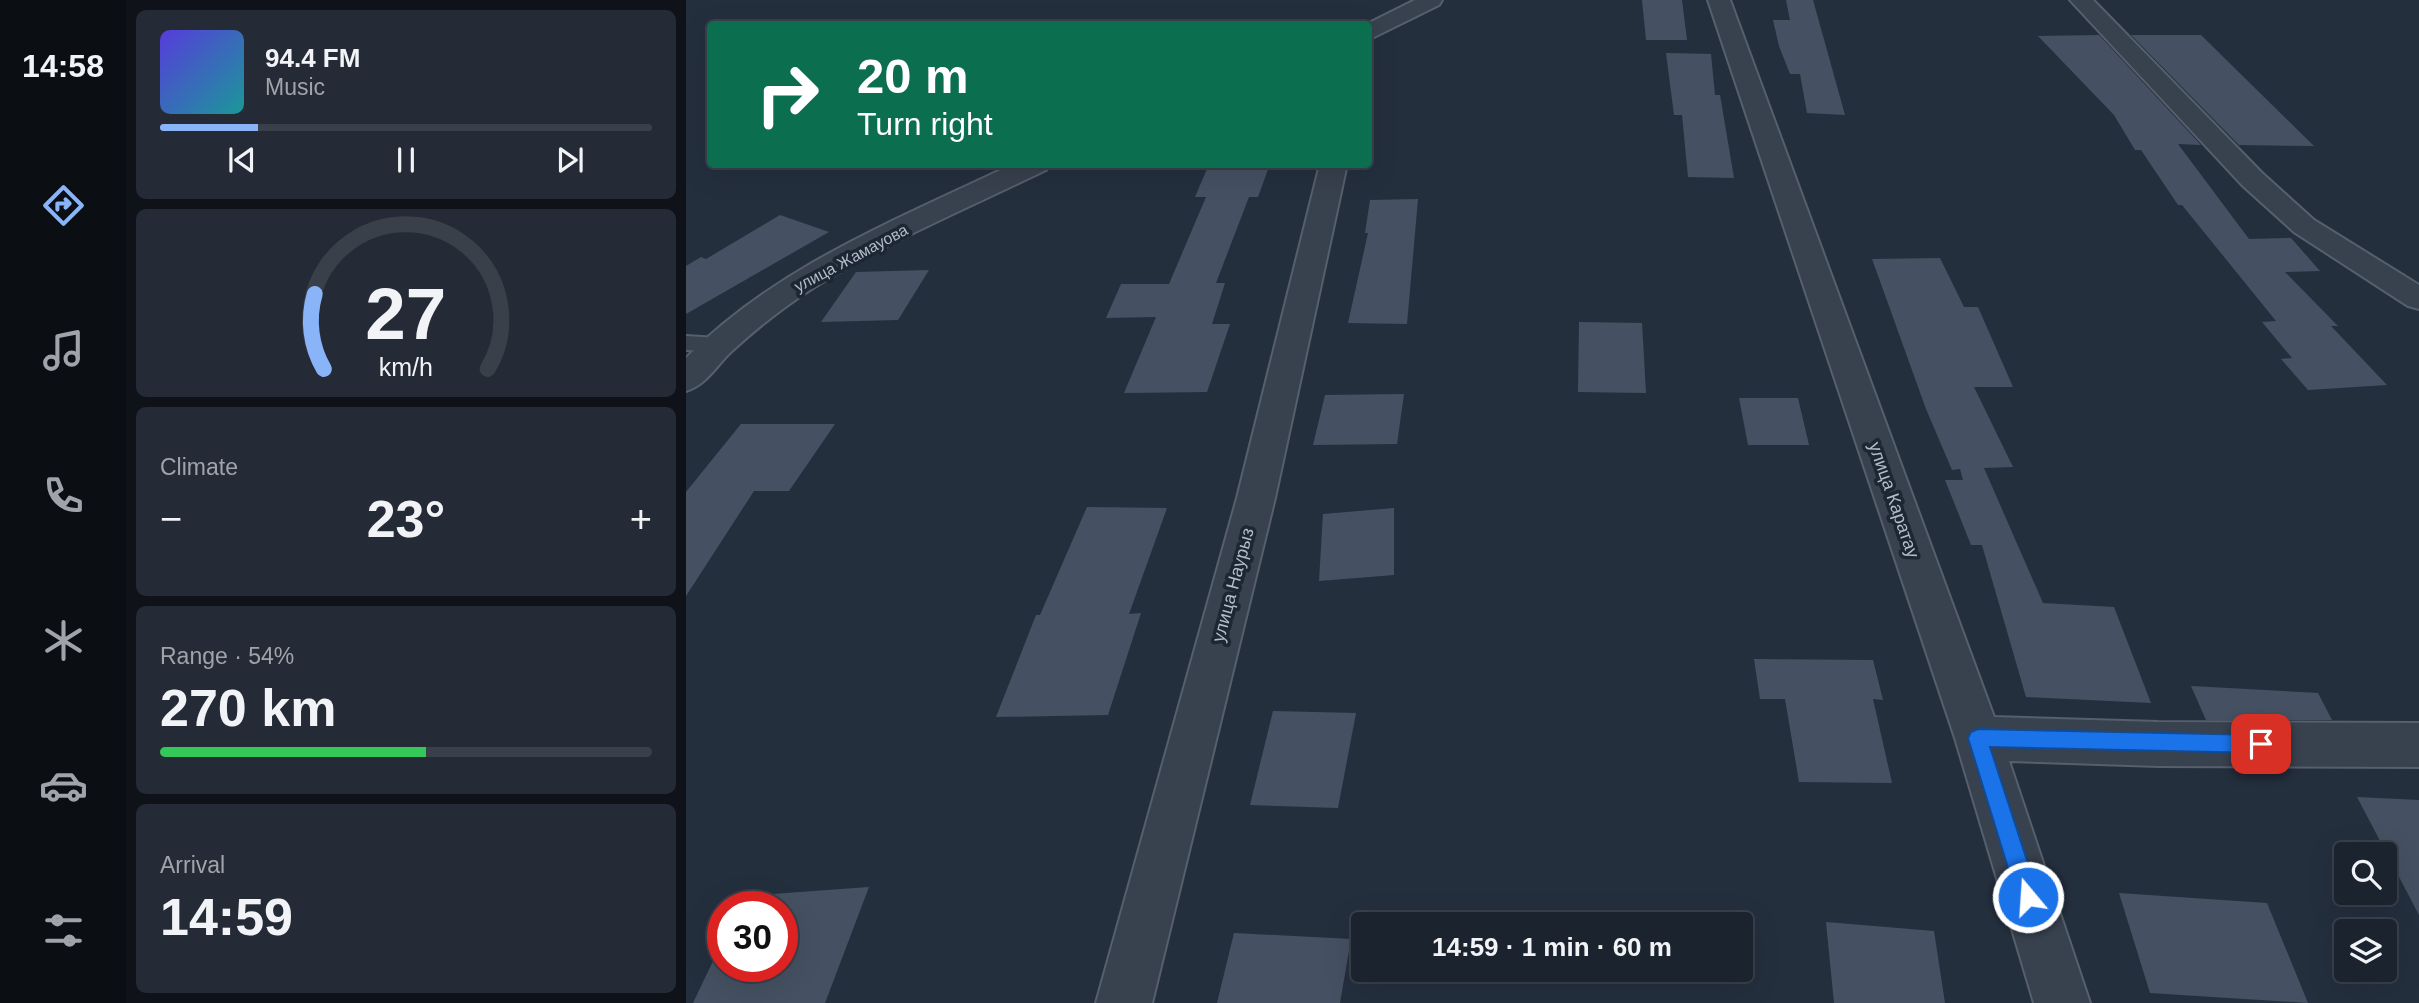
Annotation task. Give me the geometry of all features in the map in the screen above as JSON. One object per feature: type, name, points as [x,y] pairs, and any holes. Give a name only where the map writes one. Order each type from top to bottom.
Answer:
[{"type":"street","points":[[1372,31],[1431,0]]},
{"type":"street","name":"улица Каратау","points":[[1719,0],[1978,738],[2062,1003]]},
{"type":"street","points":[[2081,0],[2252,179],[2304,226],[2419,299]]},
{"type":"street","name":"улица Жамауова","points":[[686,379],[759,309],[833,264],[1028,168]]},
{"type":"street","name":"улица Наурыз","points":[[1124,1003],[1256,498],[1333,168]]},
{"type":"street","points":[[1978,738],[2158,744],[2419,745]]},
{"type":"lane","points":[[686,343],[719,345]]},
{"type":"building","points":[[1642,0],[1682,0],[1687,40],[1646,40]]},
{"type":"building","points":[[1786,0],[1813,0],[1845,115],[1807,113],[1800,74],[1790,74],[1773,20],[1790,20]]},
{"type":"building","points":[[2099,35],[2201,145],[2178,144],[2249,239],[2291,238],[2320,271],[2285,272],[2338,326],[2331,326],[2387,385],[2308,390],[2281,359],[2292,358],[2262,322],[2276,321],[2182,205],[2178,205],[2141,150],[2135,150],[2114,115],[2038,36]]},
{"type":"building","points":[[2131,35],[2201,35],[2314,146],[2239,145]]},
{"type":"building","points":[[1666,53],[1711,54],[1715,95],[1720,95],[1734,178],[1688,177],[1682,115],[1674,115]]},
{"type":"building","points":[[1207,168],[1269,168],[1258,197],[1249,197],[1216,283],[1225,283],[1212,324],[1230,324],[1207,392],[1124,393],[1156,317],[1106,318],[1121,284],[1169,284],[1206,197],[1195,197]]},
{"type":"building","points":[[1418,199],[1407,324],[1348,323],[1368,233],[1365,233],[1370,200]]},
{"type":"building","points":[[780,215],[829,232],[686,314],[686,266],[701,257],[706,259]]},
{"type":"building","points":[[1940,258],[1964,307],[1978,307],[2013,387],[1974,387],[2013,467],[1984,468],[2043,603],[2114,607],[2151,703],[2026,697],[1982,545],[1971,545],[1945,480],[1963,480],[1960,469],[1952,470],[1926,409],[1872,259]]},
{"type":"building","points":[[929,270],[898,320],[821,322],[856,272]]},
{"type":"building","points":[[1579,322],[1642,323],[1646,393],[1578,392]]},
{"type":"building","points":[[1404,394],[1397,444],[1313,445],[1325,395]]},
{"type":"building","points":[[1739,398],[1798,398],[1809,445],[1748,445]]},
{"type":"building","points":[[741,424],[835,424],[789,491],[754,491],[686,596],[686,492]]},
{"type":"building","points":[[1087,507],[1167,508],[1129,614],[1141,613],[1108,715],[996,717],[1036,615],[1040,615]]},
{"type":"building","points":[[1394,508],[1394,575],[1319,581],[1323,514]]},
{"type":"building","points":[[1754,659],[1873,660],[1883,700],[1873,699],[1892,783],[1799,782],[1785,699],[1760,699]]},
{"type":"building","points":[[2191,686],[2318,693],[2332,720],[2206,720]]},
{"type":"building","points":[[1273,711],[1356,713],[1338,808],[1250,805]]},
{"type":"building","points":[[2357,797],[2419,800],[2419,915],[2397,873],[2397,842],[2381,842]]},
{"type":"building","points":[[869,887],[825,1003],[693,1003],[707,974],[707,982],[798,982],[798,892]]},
{"type":"building","points":[[2119,893],[2267,903],[2308,1003],[2150,993]]},
{"type":"building","points":[[1826,922],[1934,931],[1945,1003],[1834,1003]]},
{"type":"building","points":[[1234,933],[1351,939],[1340,1003],[1217,1003]]},
{"type":"route","points":[[2028,897],[1978,738],[2158,744],[2261,744]]}]
